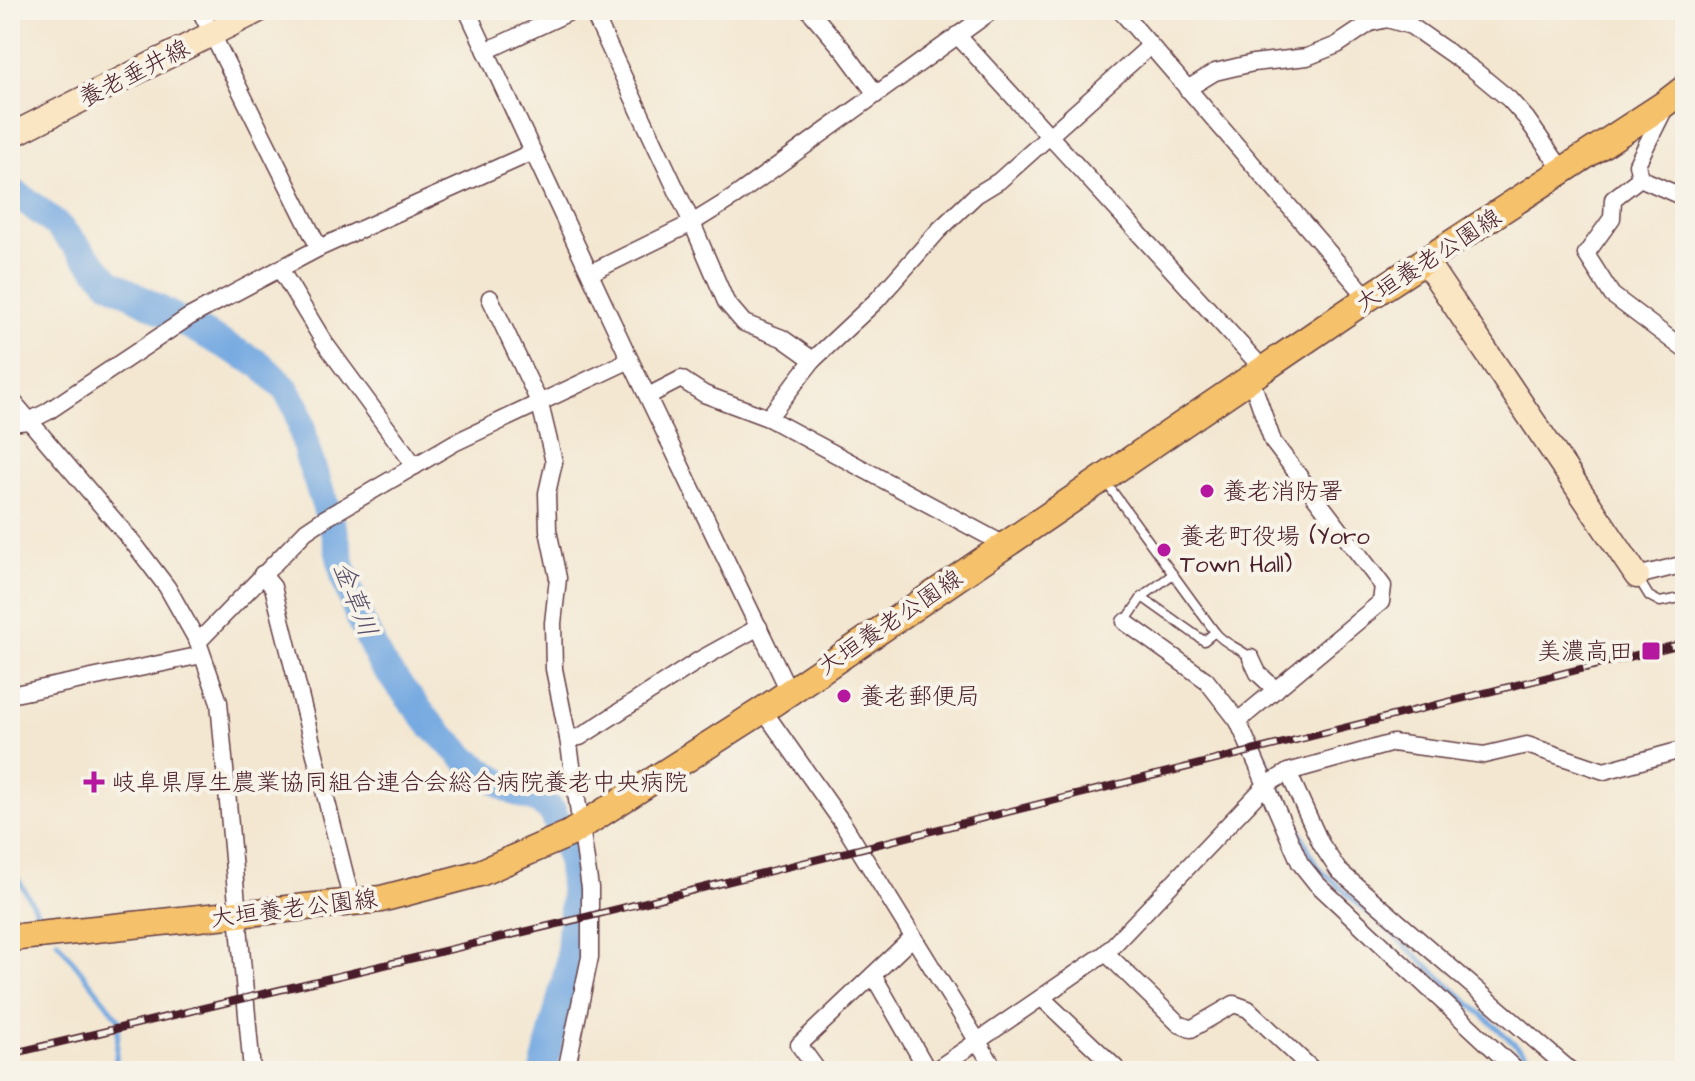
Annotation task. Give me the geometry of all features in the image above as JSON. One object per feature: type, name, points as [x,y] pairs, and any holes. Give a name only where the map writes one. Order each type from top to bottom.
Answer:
[{"type":"main road","name":"大垣養老公園線","points":[[10,938],[381,899],[480,873],[565,835],[763,710],[1003,544],[1685,88]]},
{"type":"street","points":[[200,10],[319,248]]},
{"type":"street","name":"養老垂井線","points":[[10,136],[259,10]]},
{"type":"street","points":[[467,10],[789,691]]},
{"type":"street","points":[[486,51],[574,10]]},
{"type":"street","points":[[592,10],[726,302],[744,323],[782,338],[813,360]]},
{"type":"street","points":[[809,10],[876,94]]},
{"type":"street","points":[[590,273],[692,223],[734,197],[993,10]]},
{"type":"street","points":[[1120,10],[1368,298]]},
{"type":"street","points":[[1675,10],[1685,17]]},
{"type":"street","points":[[1187,89],[1215,72],[1253,63],[1307,57],[1337,45],[1366,17],[1387,19],[1411,26],[1509,99],[1563,171]]},
{"type":"street","points":[[957,35],[1049,134],[1257,374],[1273,442],[1383,586],[1381,602],[1238,721]]},
{"type":"street","points":[[768,418],[813,360],[877,300],[948,221],[976,195],[999,181],[1150,46]]},
{"type":"street","points":[[1640,178],[1637,164],[1663,112],[1663,105]]},
{"type":"street","points":[[10,423],[29,421],[47,412],[182,322],[319,248],[533,152]]},
{"type":"street","points":[[1640,178],[1685,198]]},
{"type":"street","points":[[1640,178],[1613,199],[1612,218],[1586,254],[1612,295],[1685,350]]},
{"type":"street","points":[[1426,262],[1637,576],[1685,564]]},
{"type":"street","points":[[280,269],[324,342],[415,466]]},
{"type":"street","points":[[490,298],[540,404],[554,462],[547,493],[548,530],[558,578],[553,623],[554,669],[568,738],[565,835],[590,888],[590,957],[566,1071]]},
{"type":"street","points":[[10,695],[200,649],[262,574],[306,531],[454,443],[630,360]]},
{"type":"street","points":[[648,396],[681,379],[704,394],[768,418],[1003,544]]},
{"type":"street","points":[[10,398],[159,576],[200,649],[219,702],[252,1071]]},
{"type":"street","points":[[262,574],[273,587],[352,902]]},
{"type":"street","points":[[1125,622],[1206,680],[1238,721],[1300,863],[1316,883],[1514,1070]]},
{"type":"street","points":[[568,738],[580,737],[701,659],[759,627]]},
{"type":"street","points":[[1251,658],[1258,673],[1276,690]]},
{"type":"street","points":[[763,710],[844,825],[996,1071]]},
{"type":"street","points":[[934,1071],[1106,953],[1265,786],[1288,772],[1393,743],[1484,755],[1527,745],[1604,771],[1685,749]]},
{"type":"street","points":[[1288,772],[1321,844],[1338,870],[1571,1071]]},
{"type":"street","points":[[818,1071],[799,1045],[913,937]]},
{"type":"street","points":[[1106,953],[1179,1024],[1191,1029],[1234,1004],[1248,1009],[1314,1071]]},
{"type":"street","points":[[873,975],[928,1071]]},
{"type":"street","points":[[1042,998],[1119,1071]]},
{"type":"lane","points":[[1103,478],[1224,643],[1242,650],[1251,658]]},
{"type":"lane","points":[[1125,622],[1142,597],[1173,574]]},
{"type":"lane","points":[[1637,576],[1649,596],[1660,602],[1685,597]]},
{"type":"lane","points":[[1142,597],[1204,641],[1215,632]]},
{"type":"waterway","name":"金草川","points":[[10,191],[56,224],[110,282],[261,365],[285,388],[297,408],[308,455],[335,534],[345,579],[381,663],[432,726],[468,761],[511,790],[538,800],[553,812],[570,858],[574,895],[569,965],[543,1071]]},
{"type":"waterway","points":[[1253,733],[1317,867],[1545,1071]]},
{"type":"waterway","points":[[10,857],[18,879],[46,927]]},
{"type":"waterway","points":[[57,941],[119,1019],[115,1071]]},
{"type":"railway","points":[[10,1054],[578,919],[1685,643]]},
{"type":"place","name":"養老消防署","points":[[1207,491]]},
{"type":"place","name":"養老町役場 (Yoro Town Hall)","points":[[1164,550]]},
{"type":"place","name":"美濃高田","points":[[1651,651]]},
{"type":"place","name":"養老郵便局","points":[[844,696]]},
{"type":"place","name":"岐阜県厚生農業協同組合連合会総合病院養老中央病院","points":[[94,782]]}]
